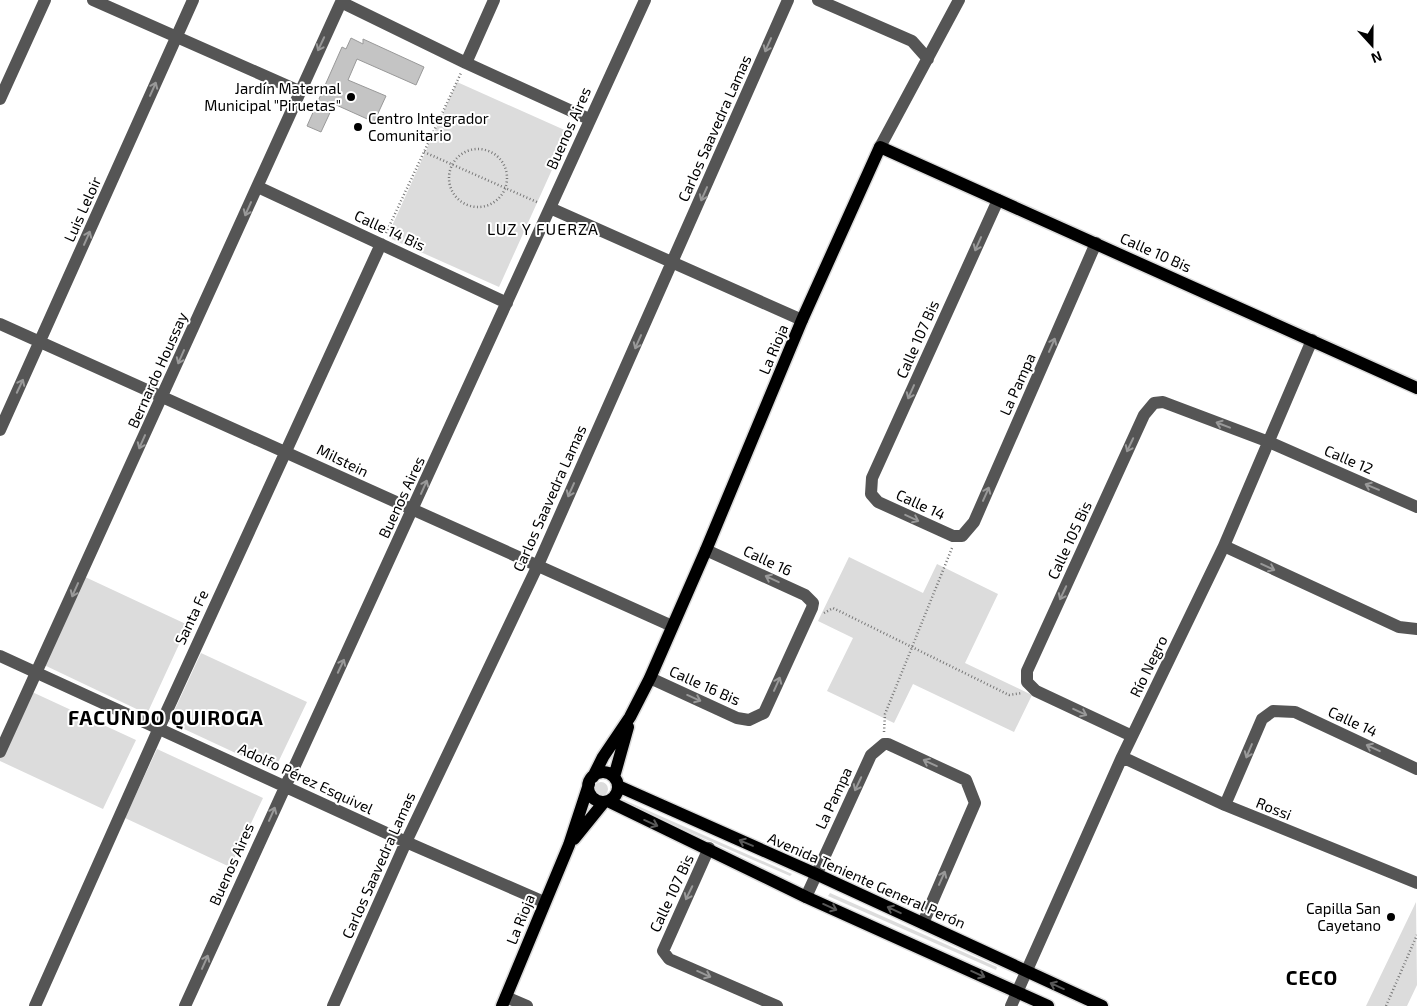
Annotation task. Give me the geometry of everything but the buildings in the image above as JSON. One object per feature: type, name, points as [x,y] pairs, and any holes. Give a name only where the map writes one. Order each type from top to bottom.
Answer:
[{"type":"main road","name":"Calle 10 Bis","points":[[880,147],[1417,388]]},
{"type":"main road","name":"La Rioja","points":[[504,1001],[569,844],[591,780],[602,757],[630,717],[650,678],[706,550],[802,320],[880,147]]},
{"type":"main road","name":"La Rioja","points":[[616,782],[630,717]]},
{"type":"main road","points":[[606,802],[615,796],[616,782],[606,773],[591,780],[592,796],[709,848],[806,897],[1048,1006]]},
{"type":"main road","name":"Avenida Teniente General Perón","points":[[616,782],[1102,1006]]},
{"type":"main road","name":"La Rioja","points":[[569,844],[606,802]]},
{"type":"street","points":[[0,99],[45,0]]},
{"type":"street","points":[[93,0],[299,91]]},
{"type":"street","name":"Luis Leloir","points":[[0,430],[193,0]]},
{"type":"street","points":[[466,63],[494,0]]},
{"type":"street","name":"Buenos Aires","points":[[185,1006],[645,0]]},
{"type":"street","name":"Carlos Saavedra Lamas","points":[[333,1006],[406,842],[538,565],[674,262],[788,0]]},
{"type":"street","points":[[818,0],[912,41],[928,59]]},
{"type":"street","name":"La Rioja","points":[[880,147],[959,0]]},
{"type":"street","points":[[341,1],[466,63],[589,120]]},
{"type":"street","name":"Bernardo Houssay","points":[[0,752],[38,673],[341,1]]},
{"type":"street","name":"Calle 14 Bis","points":[[258,187],[507,303]]},
{"type":"street","name":"Calle 107 Bis","points":[[870,494],[872,478],[998,200]]},
{"type":"street","points":[[550,208],[802,320]]},
{"type":"street","name":"La Pampa","points":[[958,536],[974,522],[1096,243]]},
{"type":"street","name":"Santa Fe","points":[[35,1006],[159,728],[381,244]]},
{"type":"street","name":"Milstein","points":[[0,324],[286,451],[412,511],[538,565],[672,626]]},
{"type":"street","name":"Río Negro","points":[[1011,1006],[1132,736],[1224,546],[1312,340]]},
{"type":"street","name":"Calle 12","points":[[1154,403],[1163,402],[1269,442],[1417,506]]},
{"type":"street","name":"Calle 105 Bis","points":[[1036,691],[1026,682],[1027,671],[1144,415],[1154,403]]},
{"type":"street","name":"Calle 14","points":[[870,494],[878,502],[958,536]]},
{"type":"street","points":[[1224,546],[1399,627],[1417,630]]},
{"type":"street","name":"Calle 16","points":[[706,550],[811,598],[812,605]]},
{"type":"street","name":"Calle 16 Bis","points":[[650,678],[737,718],[749,720],[764,714],[812,605]]},
{"type":"street","name":"Adolfo Pérez Esquivel","points":[[0,656],[284,787],[544,902]]},
{"type":"street","points":[[1036,691],[1132,736]]},
{"type":"street","name":"Calle 14","points":[[1225,805],[1262,719],[1274,711],[1295,712],[1417,769]]},
{"type":"street","points":[[884,744],[966,780],[975,802],[923,923]]},
{"type":"street","name":"La Pampa","points":[[806,897],[871,755],[884,744]]},
{"type":"street","name":"Rossi","points":[[1122,758],[1225,805],[1417,883]]},
{"type":"street","name":"Calle 107 Bis","points":[[709,848],[663,951],[669,959],[776,1006]]},
{"type":"street","points":[[504,1001],[527,1006]]},
{"type":"path","points":[[381,244],[466,63]]},
{"type":"path","points":[[474,149],[493,153],[506,168],[507,188],[494,202],[486,206],[468,206],[453,194],[449,176],[452,166],[456,158],[464,152],[474,149]]},
{"type":"path","points":[[424,152],[550,208]]},
{"type":"path","points":[[884,744],[885,714],[958,536]]},
{"type":"path","points":[[812,605],[824,614],[833,608],[912,645],[1009,695],[1036,691]]},
{"type":"path","points":[[1386,1006],[1417,935]]},
{"type":"shaded area","points":[[457,82],[569,132],[499,287],[387,237]]},
{"type":"shaded area","points":[[849,557],[923,593],[937,564],[998,594],[965,663],[1032,695],[1014,732],[913,684],[894,723],[827,691],[853,638],[818,621]]},
{"type":"shaded area","points":[[83,576],[188,625],[147,714],[42,664]]},
{"type":"shaded area","points":[[201,653],[307,702],[274,771],[169,722]]},
{"type":"shaded area","points":[[30,691],[136,740],[103,809],[0,761],[0,756]]},
{"type":"shaded area","points":[[157,749],[263,798],[230,867],[125,818]]},
{"type":"shaded area","points":[[598,782],[604,782],[608,789],[604,796],[598,796],[594,792],[594,786]]},
{"type":"shaded area","points":[[624,800],[792,874],[790,876],[623,803]]},
{"type":"shaded area","points":[[830,893],[997,967],[996,970],[828,896]]},
{"type":"shaded area","points":[[1416,902],[1417,985],[1407,1006],[1366,1006]]},
{"type":"place","name":"Jardín Maternal Municipal \"Piruetas\"","points":[[351,97]]},
{"type":"place","name":"Centro Integrador Comunitario","points":[[358,127]]},
{"type":"place","name":"Capilla San Cayetano","points":[[1391,917]]},
{"type":"district","name":"LUZ Y FUERZA","points":[[543,228]]},
{"type":"district","name":"FACUNDO QUIROGA","points":[[166,717]]},
{"type":"district","name":"CECO","points":[[1312,977]]}]
